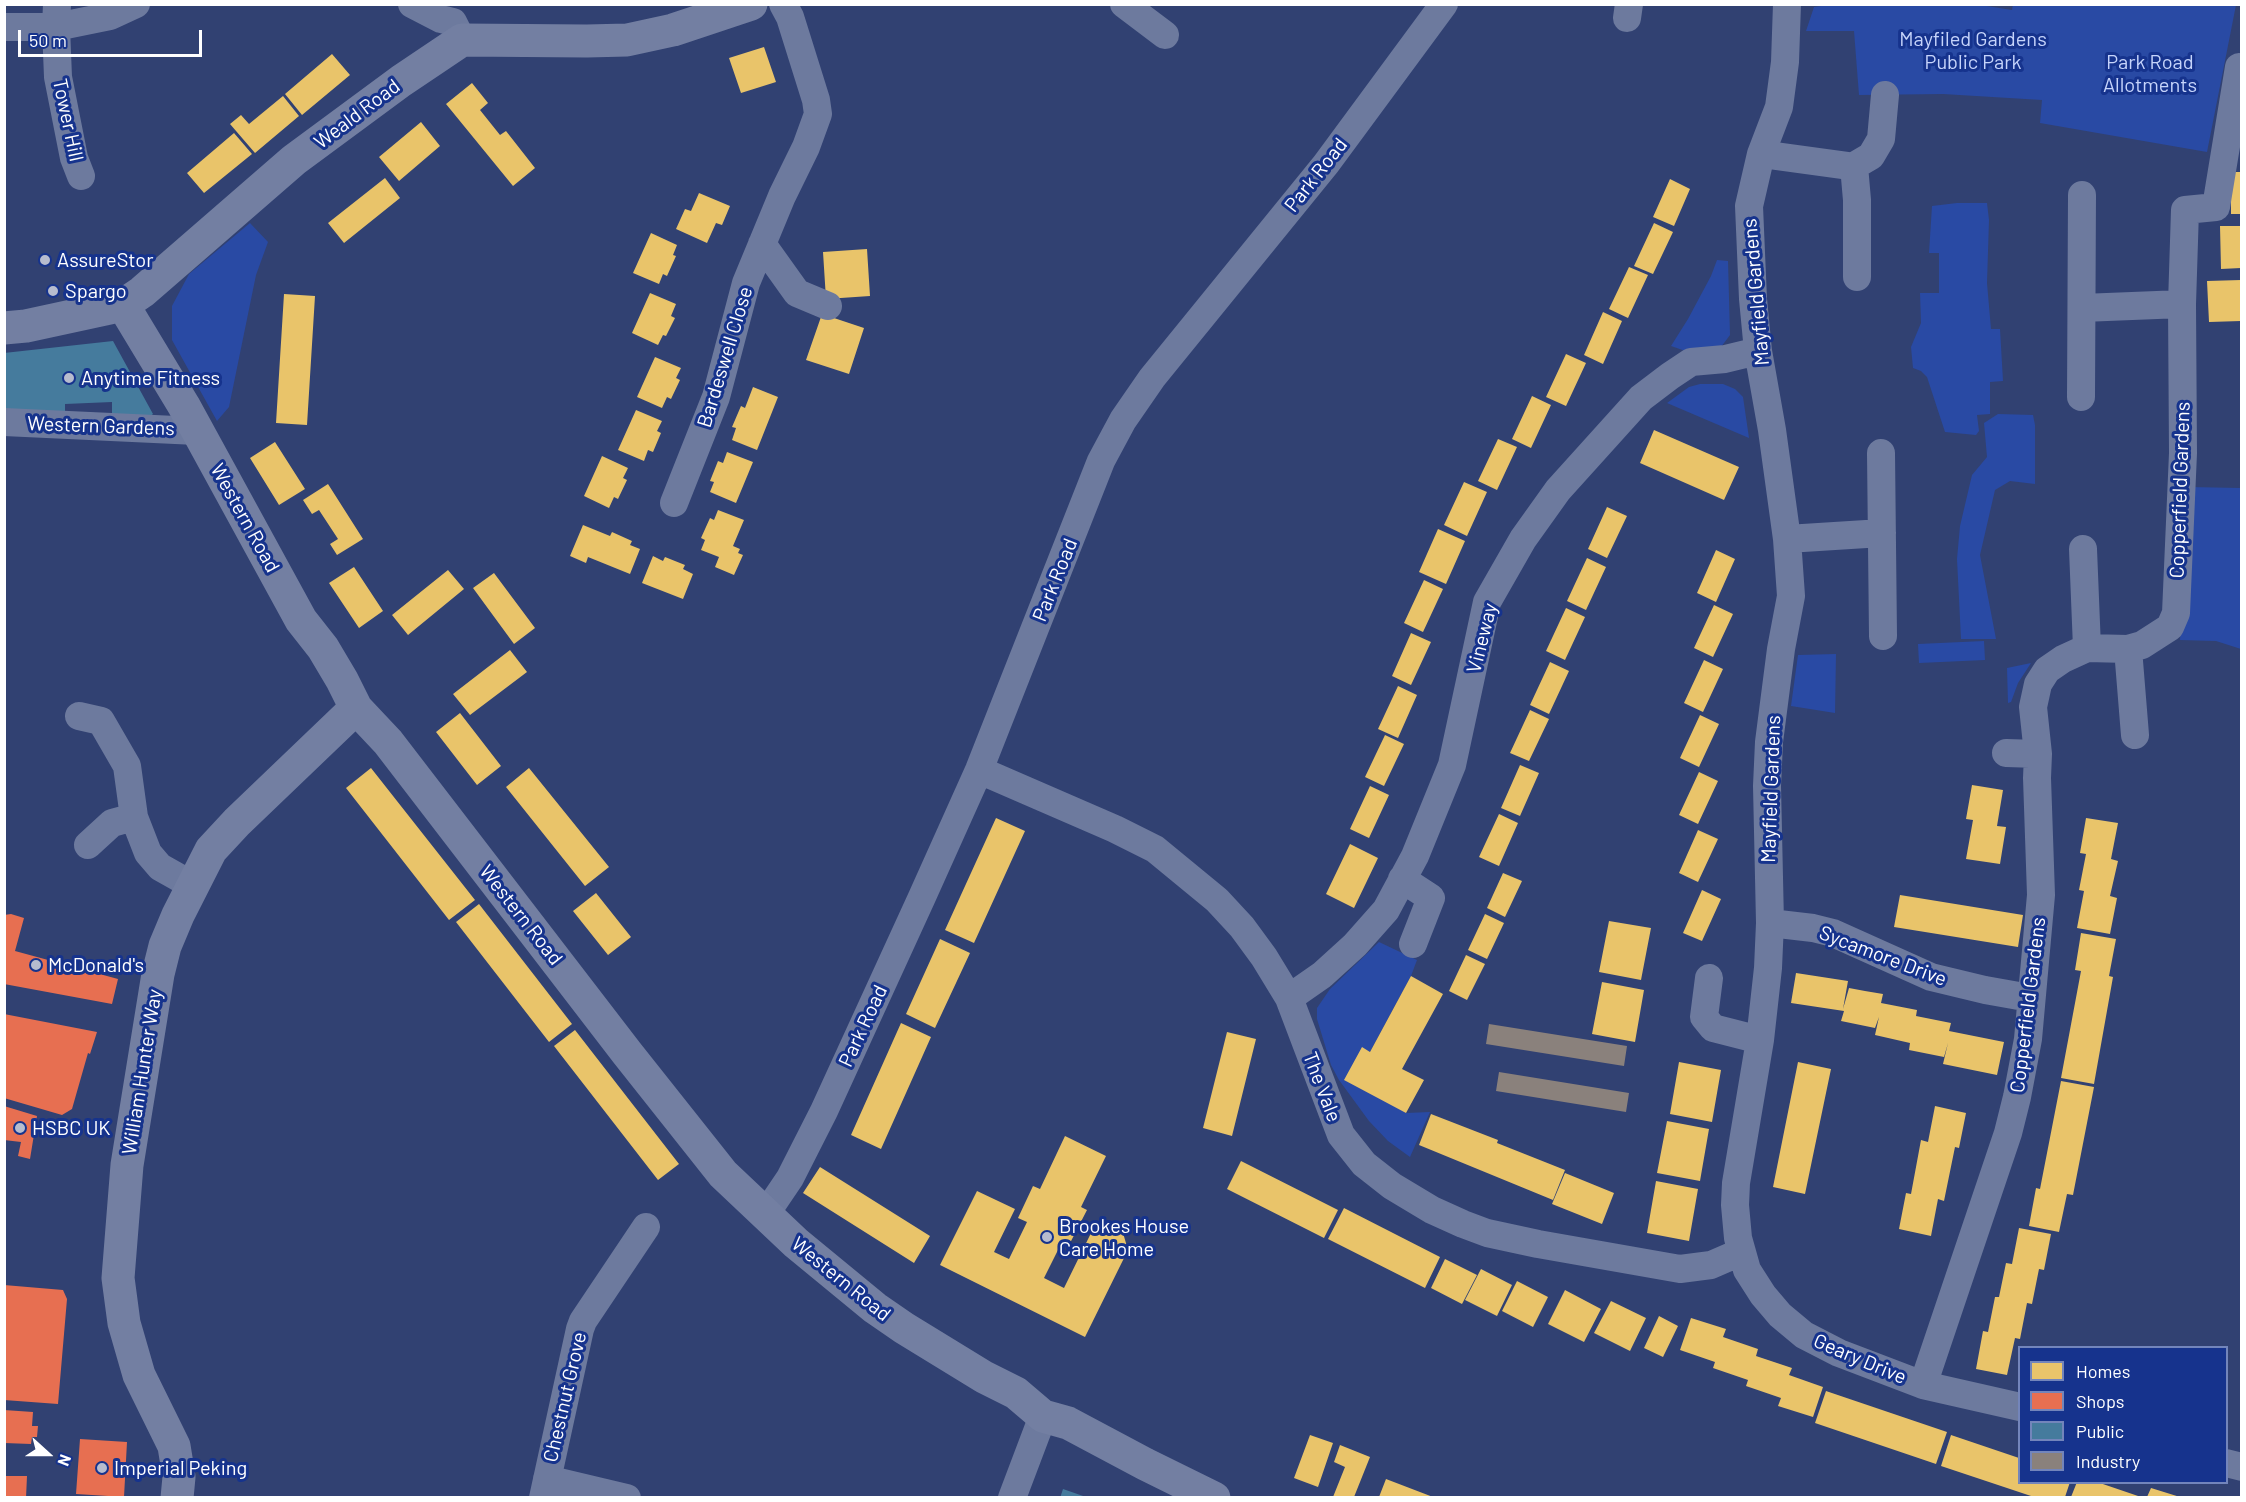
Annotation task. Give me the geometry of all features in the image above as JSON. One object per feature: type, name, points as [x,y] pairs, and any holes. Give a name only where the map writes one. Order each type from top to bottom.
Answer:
[{"type":"street","points":[[4,27],[56,16],[110,16],[136,4]]},
{"type":"street","points":[[412,4],[441,19],[587,41],[627,40],[673,30],[751,4]]},
{"type":"street","name":"Bardeswell Close","points":[[674,503],[716,397],[746,283],[806,147],[818,114],[816,99],[790,17],[783,4]]},
{"type":"street","points":[[1124,4],[1165,35]]},
{"type":"street","name":"Park Road","points":[[765,1215],[790,1178],[824,1111],[979,770],[1101,461],[1123,420],[1152,378],[1326,164],[1444,4]]},
{"type":"street","name":"Mayfield Gardens","points":[[1741,1252],[1735,1205],[1736,1183],[1765,1006],[1770,923],[1767,786],[1773,712],[1791,596],[1787,539],[1758,351],[1749,206],[1761,153],[1779,107],[1785,62],[1787,4]]},
{"type":"street","name":"Tower Hill","points":[[56,16],[58,77],[74,158],[81,176]]},
{"type":"street","name":"Weald Road","points":[[12,325],[123,305],[294,160],[401,81],[458,22]]},
{"type":"street","name":"Copperfield Gardens","points":[[1923,1385],[2008,1133],[2028,1039],[2030,998],[2038,947],[2042,895],[2038,754],[2033,707],[2038,684],[2047,670],[2063,659],[2087,648],[2128,649],[2142,645],[2170,627],[2176,613],[2183,453],[2182,304],[2185,210],[2216,207],[2240,67]]},
{"type":"street","points":[[1857,277],[1856,167],[1854,166],[1871,156],[1881,139],[1886,94]]},
{"type":"street","points":[[1761,153],[1856,167]]},
{"type":"street","points":[[2081,398],[2082,195]]},
{"type":"street","points":[[762,244],[797,293],[828,306]]},
{"type":"street","points":[[2082,308],[2182,304]]},
{"type":"street","name":"Western Road","points":[[123,305],[197,430],[301,620],[323,648],[356,708],[388,742],[705,1153],[765,1215],[875,1308],[984,1377],[1016,1393],[1043,1416]]},
{"type":"street","name":"Vineway","points":[[1289,998],[1322,975],[1356,945],[1386,910],[1415,856],[1452,765],[1488,603],[1523,539],[1558,490],[1641,398],[1691,362],[1725,359],[1758,351]]},
{"type":"street","name":"Western Gardens","points":[[4,422],[197,430]]},
{"type":"street","points":[[1881,453],[1883,636]]},
{"type":"street","points":[[1787,539],[1882,533]]},
{"type":"street","points":[[2083,549],[2087,648]]},
{"type":"street","points":[[2128,649],[2135,735]]},
{"type":"street","name":"William Hunter Way","points":[[177,1497],[179,1477],[174,1446],[139,1375],[124,1323],[118,1278],[127,1165],[158,974],[165,946],[192,885],[211,850],[237,822],[356,708]]},
{"type":"street","points":[[80,716],[101,721],[127,766],[134,817],[148,853],[160,867],[192,885]]},
{"type":"street","points":[[2006,753],[2038,754]]},
{"type":"street","name":"The Vale","points":[[979,770],[1115,829],[1155,849],[1217,900],[1242,927],[1289,998],[1341,1135],[1364,1164],[1392,1186],[1432,1210],[1487,1233],[1538,1244],[1680,1269],[1711,1265],[1741,1252]]},
{"type":"street","points":[[88,845],[112,823],[134,817]]},
{"type":"street","points":[[1402,879],[1431,898],[1413,944]]},
{"type":"street","name":"Sycamore Drive","points":[[1770,923],[1813,928],[1833,933],[1931,977],[2030,998]]},
{"type":"street","points":[[1709,978],[1704,1017],[1713,1028],[1760,1040]]},
{"type":"street","name":"Chestnut Grove","points":[[545,1488],[583,1321],[646,1227]]},
{"type":"street","name":"Geary Drive","points":[[1741,1252],[1747,1270],[1763,1295],[1780,1316],[1804,1335],[1839,1353],[1923,1385],[2018,1407]]},
{"type":"street","points":[[1012,1497],[1043,1416],[1068,1423],[1214,1497]]},
{"type":"street","points":[[545,1488],[627,1497]]},
{"type":"green space","points":[[1974,4],[2012,10],[2013,4],[2236,5],[2207,152],[2040,123],[2042,100],[1943,94],[1859,95],[1854,31],[1806,31],[1814,7]]},
{"type":"green space","points":[[1987,203],[1989,220],[1987,283],[1991,329],[2000,329],[2003,381],[1990,382],[1990,414],[1977,415],[1979,431],[1976,435],[1945,432],[1927,377],[1921,371],[1913,368],[1911,347],[1921,323],[1920,293],[1939,293],[1939,253],[1929,253],[1932,206]]},
{"type":"green space","points":[[250,223],[268,242],[256,275],[229,407],[217,421],[172,340],[172,306],[189,274]]},
{"type":"green space","points":[[1717,260],[1728,261],[1730,335],[1721,347],[1694,354],[1671,346],[1711,276]]},
{"type":"green space","points":[[1700,384],[1723,384],[1735,389],[1743,397],[1749,438],[1667,403],[1689,387]]},
{"type":"green space","points":[[1998,414],[2033,415],[2035,484],[2010,481],[1995,490],[1980,555],[1996,639],[1961,639],[1957,559],[1960,526],[1972,475],[1987,457],[1984,423]]},
{"type":"green space","points":[[2188,487],[2241,488],[2241,649],[2216,641],[2180,640]]},
{"type":"green space","points":[[1984,641],[1985,660],[1919,663],[1918,644]]},
{"type":"green space","points":[[1836,654],[1835,713],[1791,706],[1798,655]]},
{"type":"green space","points":[[2031,663],[2018,683],[2011,702],[2008,703],[2007,668]]},
{"type":"green space","points":[[1379,942],[1417,960],[1411,976],[1370,1052],[1363,1048],[1406,1113],[1430,1112],[1410,1157],[1388,1141],[1369,1121],[1339,1080],[1331,1065],[1317,1019],[1317,1008],[1330,989]]},
{"type":"building: Homes","points":[[764,47],[776,82],[741,93],[729,58]]},
{"type":"building: Homes","points":[[332,54],[350,75],[302,115],[285,94]]},
{"type":"building: Homes","points":[[472,83],[488,103],[480,110],[500,135],[506,131],[535,168],[513,186],[446,104]]},
{"type":"building: Homes","points":[[283,96],[299,116],[255,153],[230,124],[241,115],[249,124]]},
{"type":"building: Homes","points":[[421,122],[440,146],[399,181],[379,157]]},
{"type":"building: Homes","points":[[234,133],[252,154],[204,193],[187,173]]},
{"type":"building: Homes","points":[[2231,172],[2241,172],[2241,214],[2231,214]]},
{"type":"building: Homes","points":[[385,178],[400,198],[344,243],[328,223]]},
{"type":"building: Homes","points":[[1670,179],[1690,189],[1674,226],[1653,217]]},
{"type":"building: Homes","points":[[699,193],[730,206],[722,225],[716,223],[707,243],[676,229],[685,209],[691,211]]},
{"type":"building: Homes","points":[[1654,223],[1673,232],[1653,274],[1634,266]]},
{"type":"building: Homes","points":[[2220,226],[2241,226],[2241,268],[2221,269]]},
{"type":"building: Homes","points":[[651,233],[677,245],[673,255],[676,256],[667,276],[663,274],[659,284],[633,273]]},
{"type":"building: Homes","points":[[867,249],[870,296],[826,299],[823,252]]},
{"type":"building: Homes","points":[[1629,267],[1648,275],[1628,318],[1609,309]]},
{"type":"building: Homes","points":[[2241,280],[2241,321],[2209,322],[2207,281]]},
{"type":"building: Homes","points":[[650,293],[676,304],[671,316],[675,318],[666,336],[663,335],[658,345],[632,333]]},
{"type":"building: Homes","points":[[284,294],[315,296],[307,425],[276,423]]},
{"type":"building: Homes","points":[[1603,312],[1622,321],[1603,364],[1584,355]]},
{"type":"building: Homes","points":[[822,314],[864,328],[849,374],[806,360]]},
{"type":"building: Homes","points":[[1566,354],[1586,363],[1566,406],[1546,397]]},
{"type":"building: Homes","points":[[655,357],[681,368],[676,378],[680,380],[671,399],[667,397],[662,408],[637,397]]},
{"type":"building: Homes","points":[[753,387],[778,397],[757,450],[732,440],[736,428],[732,427],[741,406],[745,408]]},
{"type":"building: Homes","points":[[1532,396],[1551,405],[1531,448],[1512,439]]},
{"type":"building: Homes","points":[[636,410],[662,421],[657,431],[661,433],[653,452],[648,450],[644,461],[618,450]]},
{"type":"building: Homes","points":[[1654,430],[1739,467],[1724,500],[1640,463]]},
{"type":"building: Homes","points":[[1498,439],[1517,447],[1497,490],[1478,481]]},
{"type":"building: Homes","points":[[275,442],[305,489],[279,505],[250,458]]},
{"type":"building: Homes","points":[[727,452],[753,462],[736,503],[710,492],[714,482],[710,481],[718,461],[723,463]]},
{"type":"building: Homes","points":[[602,456],[628,468],[623,478],[627,480],[618,499],[614,497],[609,508],[584,496]]},
{"type":"building: Homes","points":[[1464,482],[1487,492],[1467,536],[1444,525]]},
{"type":"building: Homes","points":[[328,484],[363,539],[337,555],[330,544],[338,539],[319,510],[312,514],[303,500]]},
{"type":"building: Homes","points":[[1607,507],[1627,516],[1607,558],[1588,549]]},
{"type":"building: Homes","points":[[718,510],[744,520],[733,546],[740,549],[738,553],[743,555],[734,575],[715,567],[719,557],[701,550],[705,540],[701,538],[710,518],[714,520]]},
{"type":"building: Homes","points":[[583,525],[610,536],[612,532],[632,541],[630,545],[640,549],[630,574],[588,557],[586,563],[570,556]]},
{"type":"building: Homes","points":[[1438,529],[1465,541],[1446,584],[1419,572]]},
{"type":"building: Homes","points":[[1716,550],[1735,559],[1716,602],[1697,593]]},
{"type":"building: Homes","points":[[653,556],[663,561],[665,557],[685,565],[683,569],[693,574],[683,599],[642,583]]},
{"type":"building: Homes","points":[[1587,558],[1606,567],[1586,610],[1567,601]]},
{"type":"building: Homes","points":[[354,567],[383,611],[359,628],[329,583]]},
{"type":"building: Homes","points":[[448,570],[464,589],[408,635],[392,615]]},
{"type":"building: Homes","points":[[494,573],[535,628],[514,644],[473,588]]},
{"type":"building: Homes","points":[[1424,580],[1443,589],[1423,632],[1404,623]]},
{"type":"building: Homes","points":[[1714,605],[1733,614],[1713,657],[1694,648]]},
{"type":"building: Homes","points":[[1566,608],[1585,617],[1565,660],[1546,651]]},
{"type":"building: Homes","points":[[1411,633],[1431,642],[1411,685],[1392,676]]},
{"type":"building: Homes","points":[[510,650],[527,672],[470,715],[453,694]]},
{"type":"building: Homes","points":[[1704,660],[1723,669],[1703,712],[1684,703]]},
{"type":"building: Homes","points":[[1550,662],[1569,671],[1549,714],[1530,705]]},
{"type":"building: Homes","points":[[1398,686],[1417,695],[1398,738],[1378,729]]},
{"type":"building: Homes","points":[[1530,710],[1549,719],[1529,761],[1510,753]]},
{"type":"building: Homes","points":[[460,713],[501,766],[477,785],[436,732]]},
{"type":"building: Homes","points":[[1700,715],[1719,724],[1699,767],[1680,758]]},
{"type":"building: Homes","points":[[1385,735],[1404,744],[1384,786],[1365,777]]},
{"type":"building: Homes","points":[[1520,765],[1539,773],[1520,816],[1501,808]]},
{"type":"building: Homes","points":[[371,768],[475,900],[449,920],[346,788]]},
{"type":"building: Homes","points":[[529,768],[609,867],[585,886],[506,787]]},
{"type":"building: Homes","points":[[1699,772],[1718,781],[1698,824],[1679,815]]},
{"type":"building: Homes","points":[[1972,785],[2003,790],[1997,826],[2006,827],[2000,864],[1966,859],[1973,820],[1966,819]]},
{"type":"building: Homes","points":[[1370,786],[1389,795],[1369,838],[1350,829]]},
{"type":"building: Homes","points":[[1499,814],[1518,823],[1499,866],[1479,857]]},
{"type":"building: Homes","points":[[996,818],[1025,831],[974,943],[945,930]]},
{"type":"building: Homes","points":[[2086,818],[2118,823],[2111,859],[2118,861],[2110,896],[2117,898],[2110,934],[2077,928],[2084,891],[2079,890],[2086,854],[2080,853]]},
{"type":"building: Homes","points":[[1698,830],[1718,839],[1698,882],[1679,873]]},
{"type":"building: Homes","points":[[1350,844],[1378,858],[1354,908],[1326,894]]},
{"type":"building: Homes","points":[[1503,873],[1522,881],[1505,917],[1487,908]]},
{"type":"building: Homes","points":[[1702,890],[1721,899],[1702,941],[1683,933]]},
{"type":"building: Homes","points":[[596,893],[631,937],[608,955],[573,911]]},
{"type":"building: Homes","points":[[1900,895],[2023,915],[2018,947],[1894,927]]},
{"type":"building: Homes","points":[[479,904],[572,1024],[549,1042],[456,922]]},
{"type":"building: Homes","points":[[1485,914],[1504,923],[1487,959],[1468,950]]},
{"type":"building: Homes","points":[[1609,921],[1651,928],[1641,980],[1599,972]]},
{"type":"building: Homes","points":[[2081,933],[2116,939],[2109,976],[2113,977],[2094,1084],[2061,1078],[2081,971],[2075,970]]},
{"type":"building: Homes","points":[[940,939],[970,953],[935,1028],[906,1014]]},
{"type":"building: Homes","points":[[1466,955],[1485,964],[1467,1000],[1449,991]]},
{"type":"building: Homes","points":[[1796,973],[1848,981],[1843,1009],[1849,988],[1883,994],[1881,1003],[1917,1010],[1916,1016],[1951,1023],[1949,1031],[2004,1042],[1997,1075],[1943,1064],[1948,1043],[1944,1057],[1909,1050],[1910,1043],[1875,1035],[1879,1017],[1875,1028],[1841,1021],[1844,1011],[1791,1003]]},
{"type":"building: Homes","points":[[1411,976],[1443,994],[1402,1069],[1424,1080],[1406,1113],[1344,1080],[1362,1047],[1370,1052]]},
{"type":"building: Homes","points":[[1602,982],[1644,990],[1635,1042],[1592,1034]]},
{"type":"building: Homes","points":[[901,1023],[931,1037],[881,1149],[851,1135]]},
{"type":"building: Homes","points":[[575,1030],[679,1164],[658,1180],[554,1046]]},
{"type":"building: Homes","points":[[1227,1032],[1256,1039],[1232,1136],[1203,1128]]},
{"type":"building: Homes","points":[[1679,1062],[1721,1070],[1712,1122],[1670,1114]]},
{"type":"building: Homes","points":[[1798,1062],[1831,1069],[1805,1194],[1773,1187]]},
{"type":"building: Homes","points":[[2061,1081],[2094,1087],[2073,1195],[2067,1194],[2059,1232],[2029,1226],[2036,1188],[2040,1189]]},
{"type":"building: Homes","points":[[1935,1106],[1966,1113],[1959,1148],[1955,1147],[1944,1201],[1938,1199],[1931,1236],[1899,1229],[1906,1193],[1911,1194],[1921,1140],[1928,1142]]},
{"type":"building: Homes","points":[[1431,1114],[1498,1140],[1497,1143],[1565,1170],[1553,1200],[1419,1145]]},
{"type":"building: Homes","points":[[1667,1121],[1709,1129],[1700,1181],[1657,1173]]},
{"type":"building: Homes","name":"Brookes House Care Home","points":[[1065,1136],[1106,1156],[1081,1207],[1087,1210],[1069,1245],[1062,1242],[1044,1278],[1064,1288],[1092,1231],[1110,1228],[1123,1233],[1128,1250],[1085,1337],[940,1265],[977,1191],[1015,1209],[994,1252],[1009,1259],[1027,1222],[1018,1218],[1033,1186],[1040,1189]]},
{"type":"building: Homes","points":[[1241,1161],[1338,1210],[1324,1238],[1227,1189]]},
{"type":"building: Homes","points":[[820,1167],[930,1236],[914,1263],[803,1193]]},
{"type":"building: Homes","points":[[1565,1173],[1614,1193],[1602,1224],[1552,1204]]},
{"type":"building: Homes","points":[[1656,1181],[1698,1189],[1689,1241],[1647,1233]]},
{"type":"building: Homes","points":[[1344,1208],[1440,1257],[1425,1288],[1328,1239]]},
{"type":"building: Homes","points":[[2019,1228],[2051,1234],[2044,1270],[2039,1269],[2032,1304],[2027,1303],[2020,1339],[2015,1338],[2007,1375],[1976,1369],[1983,1331],[1988,1332],[1995,1297],[1999,1297],[2006,1263],[2012,1264]]},
{"type":"building: Homes","points":[[1445,1259],[1477,1275],[1462,1304],[1431,1288]]},
{"type":"building: Homes","points":[[1481,1269],[1512,1285],[1497,1316],[1465,1300]]},
{"type":"building: Homes","points":[[1517,1281],[1548,1297],[1533,1327],[1502,1311]]},
{"type":"building: Homes","points":[[1565,1290],[1601,1309],[1584,1342],[1548,1324]]},
{"type":"building: Homes","points":[[1611,1301],[1646,1318],[1630,1351],[1594,1333]]},
{"type":"building: Homes","points":[[1659,1316],[1678,1326],[1663,1357],[1644,1348]]},
{"type":"building: Homes","points":[[1691,1318],[1726,1329],[1723,1337],[1758,1349],[1756,1356],[1792,1368],[1789,1375],[1823,1387],[1813,1417],[1778,1406],[1781,1398],[1746,1386],[1748,1380],[1713,1368],[1715,1362],[1680,1350]]},
{"type":"building: Homes","points":[[1826,1391],[1947,1432],[1936,1464],[1815,1423]]},
{"type":"building: Homes","points":[[1310,1435],[1333,1443],[1318,1487],[1294,1478]]},
{"type":"building: Homes","points":[[1951,1435],[2018,1458],[2018,1484],[2069,1484],[2065,1497],[2034,1497],[1941,1466]]},
{"type":"building: Homes","points":[[1340,1445],[1370,1457],[1354,1497],[1333,1497],[1345,1467],[1334,1462]]},
{"type":"building: Homes","points":[[1386,1479],[1433,1497],[1379,1497]]},
{"type":"building: Homes","points":[[2076,1484],[2103,1484],[2141,1497],[2071,1497]]},
{"type":"building: Homes","points":[[2151,1488],[2180,1497],[2147,1497]]},
{"type":"building: Shops","name":"McDonald's","points":[[11,914],[24,918],[15,951],[118,979],[112,1004],[4,984],[4,915]]},
{"type":"building: Shops","points":[[4,1014],[97,1032],[90,1054],[88,1053],[72,1109],[62,1115],[4,1098]]},
{"type":"building: Shops","name":"HSBC UK","points":[[4,1106],[37,1116],[30,1159],[18,1156],[21,1142],[4,1140]]},
{"type":"building: Shops","points":[[4,1285],[63,1290],[67,1299],[58,1404],[4,1400]]},
{"type":"building: Shops","points":[[4,1410],[33,1412],[32,1426],[38,1426],[37,1437],[32,1437],[31,1444],[4,1443]]},
{"type":"building: Shops","name":"Imperial Peking","points":[[80,1439],[127,1442],[124,1497],[76,1494]]},
{"type":"building: Shops","points":[[5,1476],[27,1476],[26,1498],[5,1498]]},
{"type":"building: Public","name":"Anytime Fitness","points":[[113,341],[153,414],[148,418],[112,419],[112,402],[65,404],[65,417],[4,416],[4,353]]},
{"type":"building: Public","points":[[1063,1489],[1086,1497],[1086,1498],[1060,1498]]},
{"type":"building: Industry","points":[[1489,1024],[1627,1046],[1624,1066],[1486,1044]]},
{"type":"building: Industry","points":[[1499,1072],[1629,1093],[1626,1112],[1496,1091]]},
{"type":"place","name":"AssureStor","points":[[45,260]]},
{"type":"place","name":"Spargo","points":[[53,291]]},
{"type":"place","name":"Anytime Fitness","points":[[69,378]]},
{"type":"place","name":"McDonald's","points":[[36,965]]},
{"type":"place","name":"HSBC UK","points":[[20,1128]]},
{"type":"place","name":"Brookes House Care Home","points":[[1047,1237]]},
{"type":"place","name":"Imperial Peking","points":[[102,1468]]},
{"type":"park label","name":"Mayfiled Gardens Public Park","points":[[1973,50]]},
{"type":"park label","name":"Park Road Allotments","points":[[2150,74]]}]
